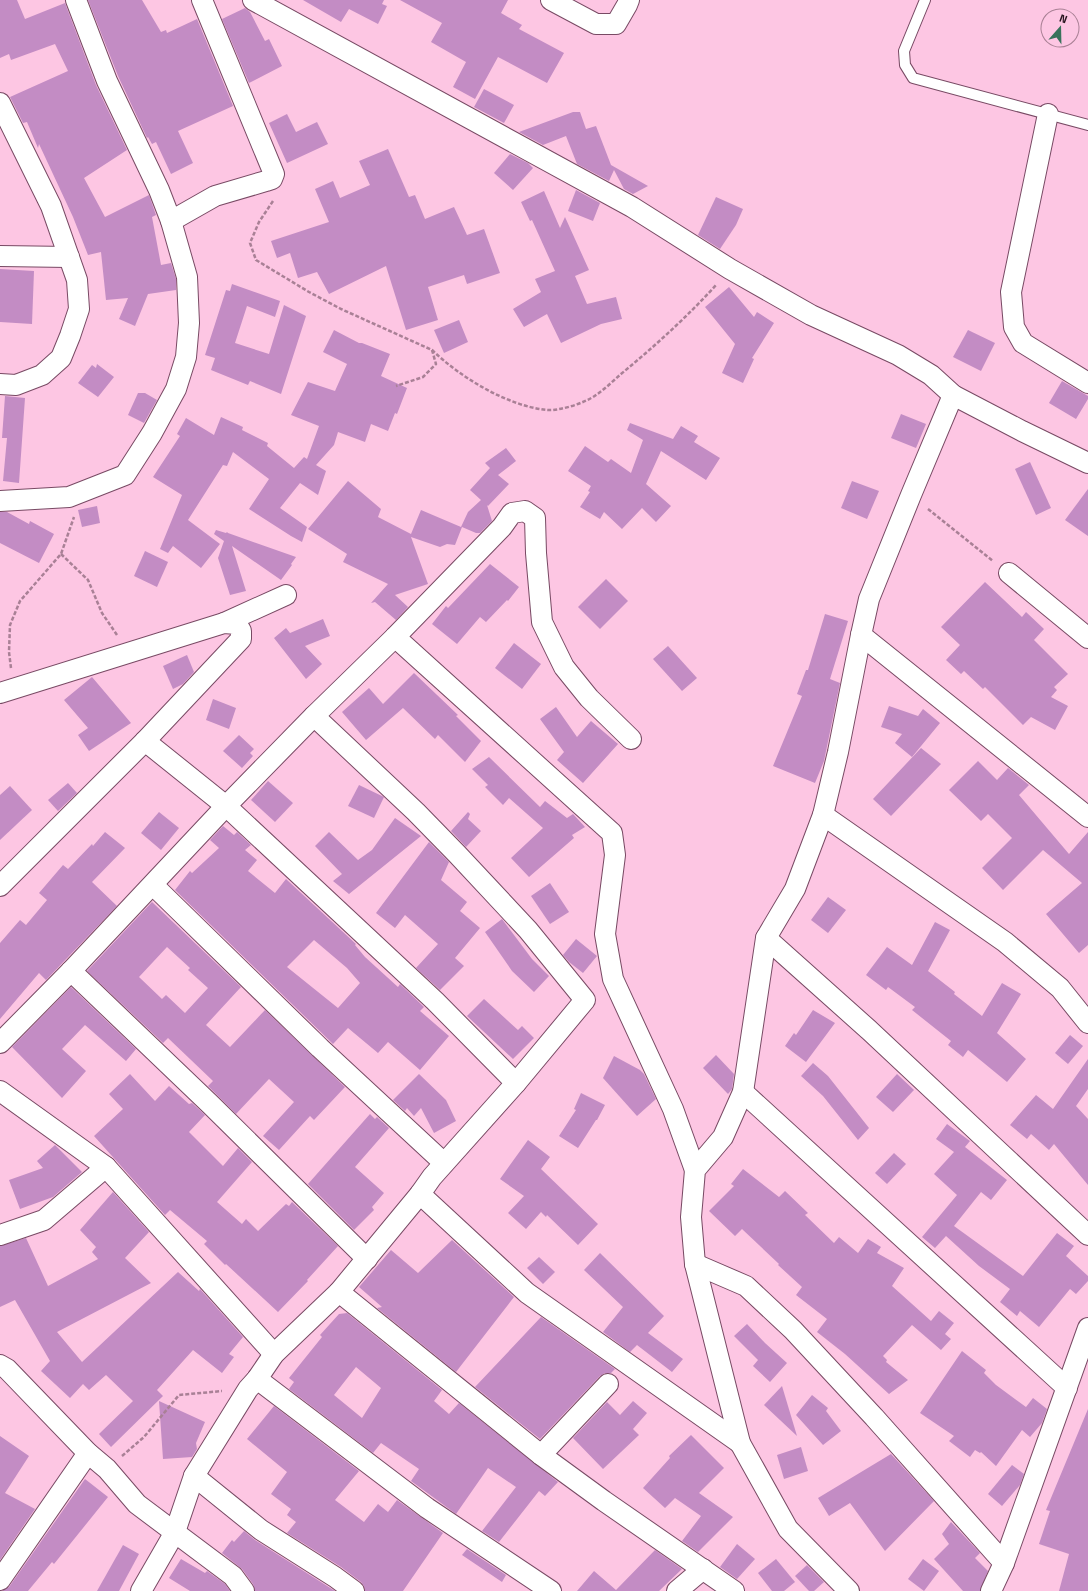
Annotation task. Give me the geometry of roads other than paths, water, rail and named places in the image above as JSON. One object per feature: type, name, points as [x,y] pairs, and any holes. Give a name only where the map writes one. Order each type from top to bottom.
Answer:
[{"type":"street","points":[[0,501],[69,497],[125,475],[152,433],[176,389],[186,357],[189,323],[187,277],[171,221],[159,190],[107,81],[76,0]]},
{"type":"street","points":[[171,221],[215,196],[272,179],[274,174],[202,0]]},
{"type":"street","points":[[253,0],[632,207],[730,269],[811,315],[898,355],[931,375],[953,395],[1022,432],[1088,463]]},
{"type":"street","points":[[551,0],[596,24],[616,24],[628,5],[629,0]]},
{"type":"street","points":[[0,103],[10,142],[51,206],[77,280],[79,309],[61,358],[42,375],[16,385],[0,384]]},
{"type":"street","points":[[1048,114],[1011,292],[1014,327],[1023,343],[1088,383]]},
{"type":"street","points":[[0,256],[69,257]]},
{"type":"street","points":[[695,1170],[723,1137],[743,1092],[766,938],[795,889],[823,815],[838,752],[861,635],[870,599],[911,495],[953,395]]},
{"type":"street","points":[[0,1043],[72,971],[226,806],[314,716],[395,637],[502,527],[512,513],[525,511],[535,518],[536,553],[542,622],[564,667],[589,698],[631,739]]},
{"type":"street","points":[[1009,573],[1088,638]]},
{"type":"street","points":[[7,691],[224,623],[286,596]]},
{"type":"street","points":[[0,886],[145,741],[241,639],[241,631],[238,624],[224,623]]},
{"type":"street","points":[[861,635],[1088,817]]},
{"type":"street","points":[[395,637],[612,833],[616,855],[605,934],[613,978],[673,1109],[695,1170],[691,1218],[695,1264],[740,1443],[788,1529],[849,1591]]},
{"type":"street","points":[[142,1591],[176,1532],[194,1476],[252,1384],[274,1354],[339,1292],[420,1194],[432,1177],[516,1083],[585,1000],[528,930],[457,854],[416,812],[314,716]]},
{"type":"street","points":[[145,741],[226,806],[435,1001],[516,1083]]},
{"type":"street","points":[[823,815],[1005,942],[1060,988],[1088,1023]]},
{"type":"street","points":[[153,885],[320,1048],[444,1163]]},
{"type":"street","points":[[766,938],[869,1030],[1088,1235]]},
{"type":"street","points":[[72,971],[211,1105],[367,1259]]},
{"type":"street","points":[[0,1091],[106,1167],[274,1354]]},
{"type":"street","points":[[743,1092],[1068,1388]]},
{"type":"street","points":[[0,1235],[44,1220],[106,1167]]},
{"type":"street","points":[[420,1194],[527,1293],[740,1443]]},
{"type":"street","points":[[695,1264],[746,1286],[794,1330],[1004,1563]]},
{"type":"street","points":[[339,1292],[541,1455],[604,1501],[734,1591]]},
{"type":"street","points":[[991,1591],[1004,1563],[1068,1388],[1088,1328]]},
{"type":"street","points":[[0,1365],[7,1369],[88,1453],[107,1469],[137,1504],[233,1576],[244,1591]]},
{"type":"street","points":[[252,1384],[427,1508],[551,1591]]},
{"type":"street","points":[[541,1455],[608,1384]]},
{"type":"street","points":[[0,1580],[88,1453]]},
{"type":"street","points":[[194,1476],[261,1530],[335,1577],[354,1591]]},
{"type":"street","points":[[678,1591],[703,1569]]},
{"type":"lane","points":[[925,0],[904,51],[905,65],[913,78],[1088,125]]}]
